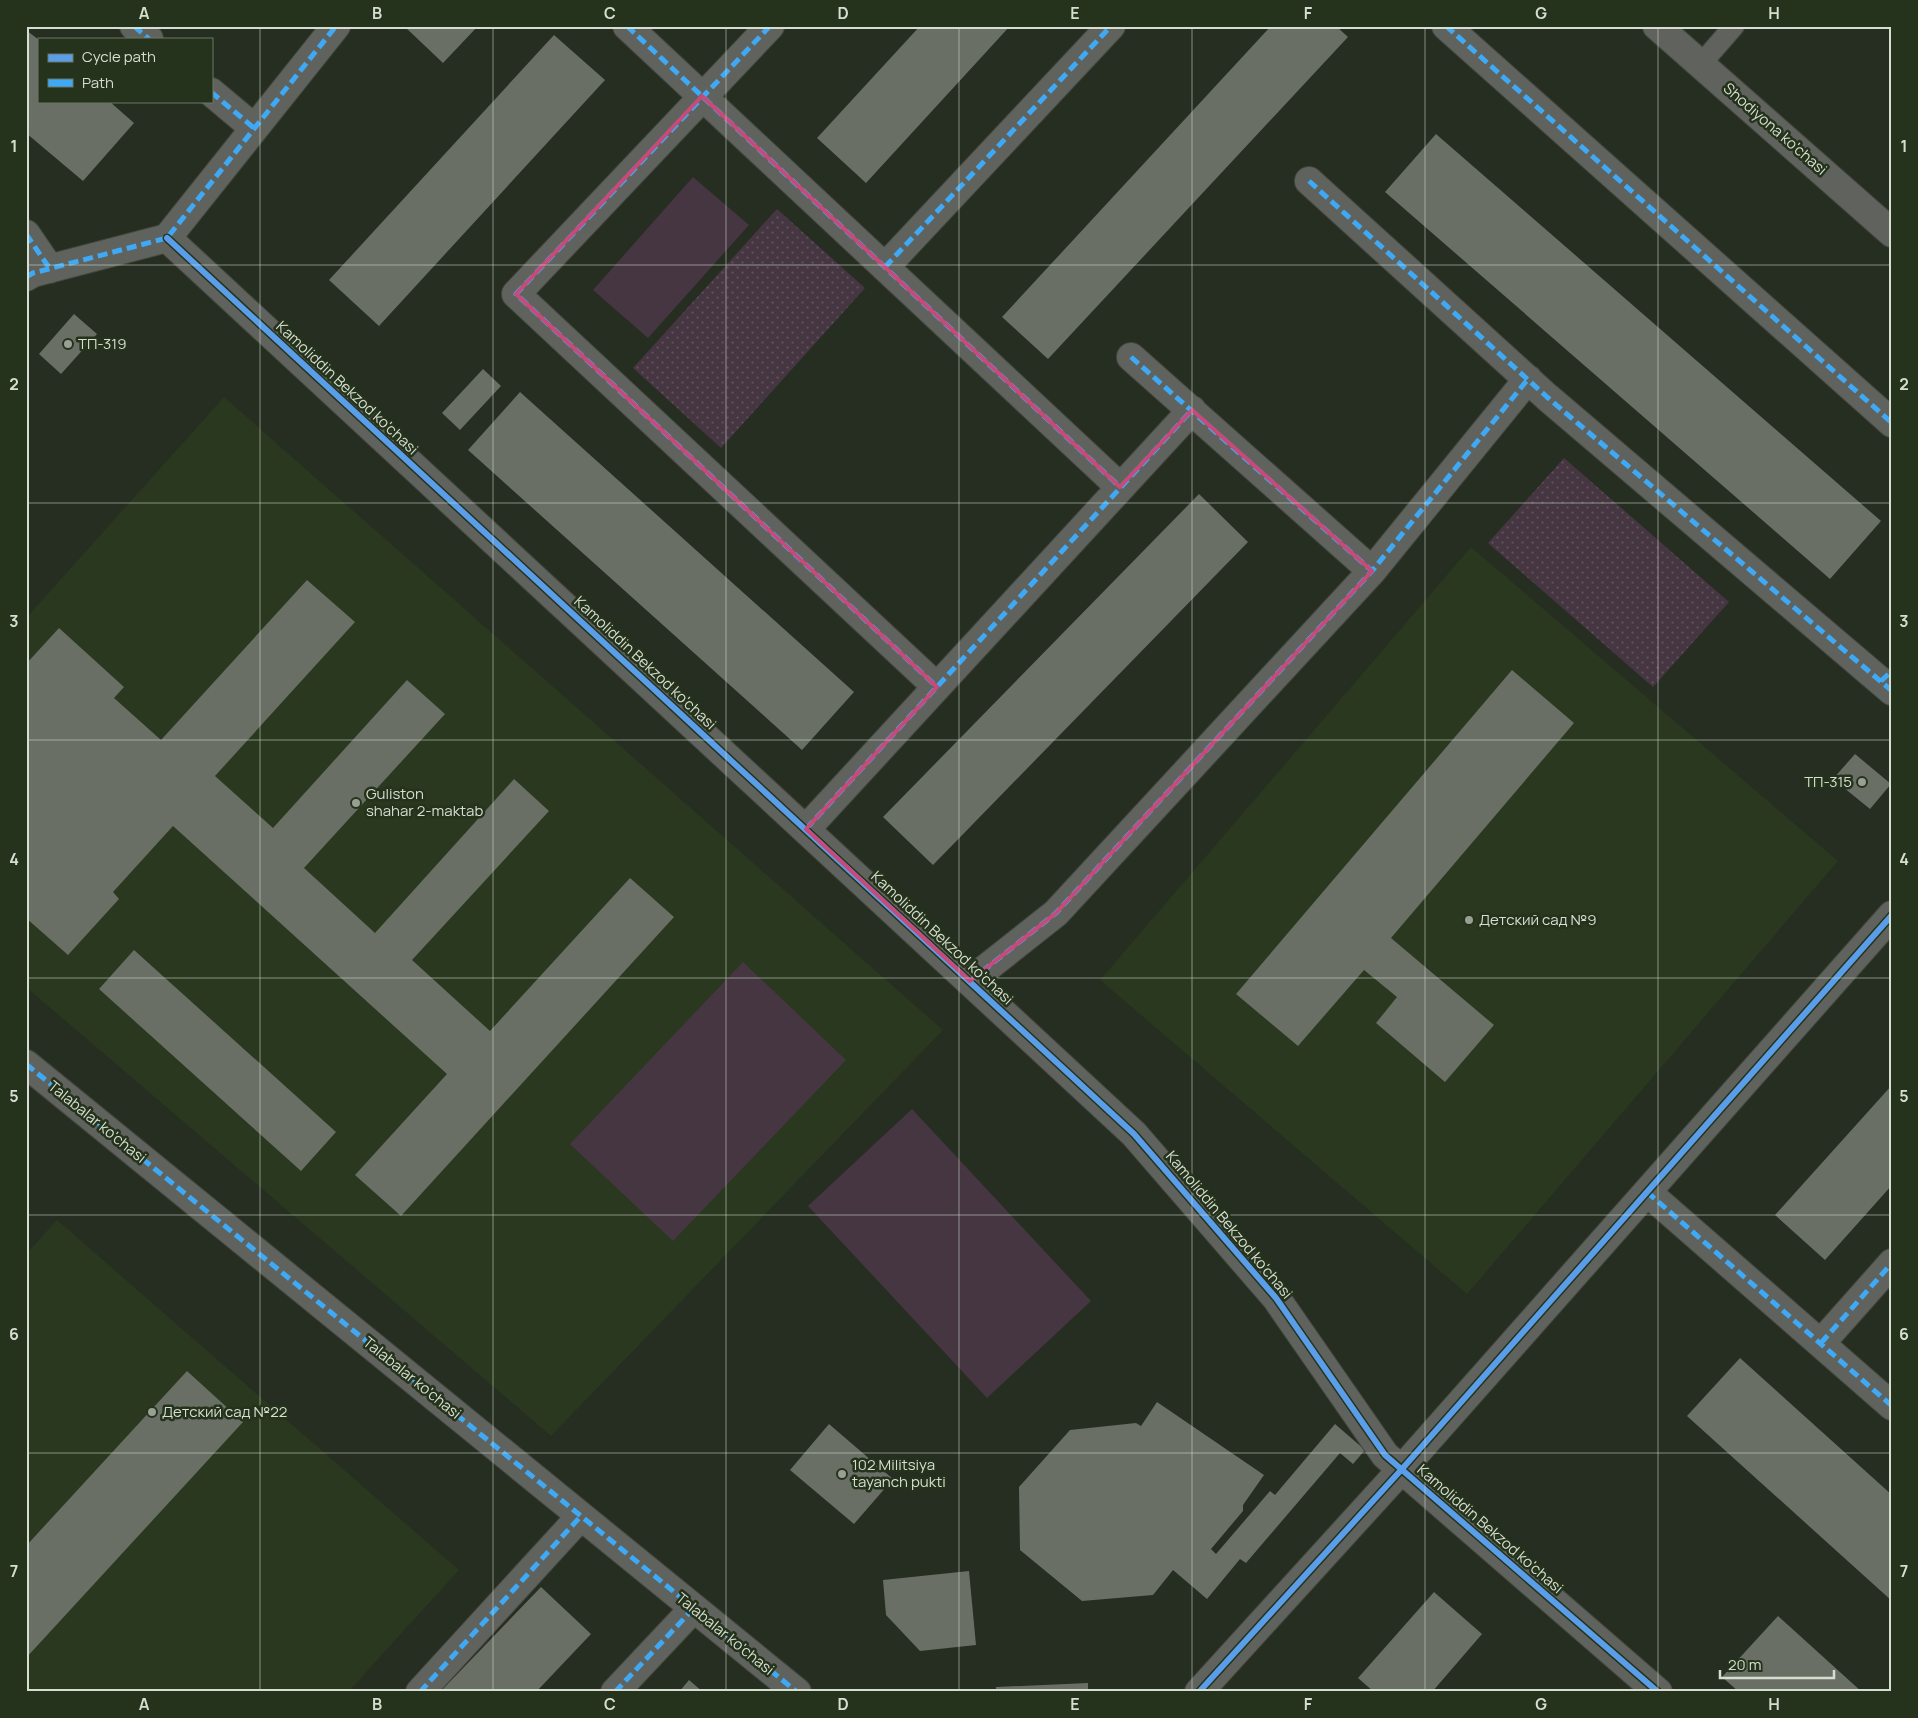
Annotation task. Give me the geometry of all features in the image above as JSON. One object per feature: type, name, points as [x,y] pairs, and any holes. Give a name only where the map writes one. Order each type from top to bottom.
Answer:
[{"type":"street","points":[[134,26],[148,38]]},
{"type":"street","points":[[26,234],[38,273],[168,238],[336,26]]},
{"type":"street","points":[[628,26],[1120,487]]},
{"type":"street","points":[[770,26],[516,294],[937,687]]},
{"type":"street","points":[[885,267],[1111,26]]},
{"type":"street","points":[[1446,26],[1892,423]]},
{"type":"street","name":"Shodiyona ko'chasi","points":[[1657,26],[1892,233]]},
{"type":"street","points":[[212,93],[254,128]]},
{"type":"street","points":[[1309,181],[1528,379],[1888,681]]},
{"type":"street","name":"Kamoliddin Bekzod ko'chasi","points":[[168,238],[1134,1134],[1276,1298],[1385,1455],[1658,1692]]},
{"type":"street","points":[[1131,357],[1372,571]]},
{"type":"street","points":[[970,981],[1056,913],[1372,571],[1528,379]]},
{"type":"street","points":[[806,829],[1192,410]]},
{"type":"street","points":[[1199,1692],[1402,1469],[1892,915]]},
{"type":"street","name":"Talabalar ko'chasi","points":[[26,1064],[797,1692]]},
{"type":"street","points":[[1647,1192],[1892,1406]]},
{"type":"street","points":[[1821,1343],[1892,1262]]},
{"type":"street","points":[[420,1692],[582,1516]]},
{"type":"street","points":[[615,1692],[694,1608]]},
{"type":"lane","points":[[1701,64],[1734,26]]},
{"type":"highlighted area","points":[[702,96],[1120,487],[1192,410],[1372,571],[1056,913],[970,981],[806,829],[937,687],[516,294]]},
{"type":"shaded area","points":[[693,177],[749,225],[648,338],[593,290]]},
{"type":"shaded area","points":[[777,209],[865,288],[721,448],[633,368]]},
{"type":"shaded area","name":"Guliston shahar 2-maktab","points":[[224,397],[943,1030],[551,1436],[26,987],[26,618]]},
{"type":"shaded area","points":[[1564,458],[1729,602],[1653,687],[1488,543]]},
{"type":"shaded area","name":"Детский сад №9","points":[[1471,547],[1838,861],[1467,1294],[1100,980]]},
{"type":"shaded area","points":[[743,962],[846,1060],[673,1241],[570,1144]]},
{"type":"shaded area","points":[[912,1109],[1091,1301],[987,1398],[808,1206]]},
{"type":"shaded area","name":"Детский сад №22","points":[[57,1220],[459,1570],[348,1692],[26,1692],[26,1254]]},
{"type":"building","points":[[404,26],[478,26],[443,63]]},
{"type":"building","points":[[920,26],[1010,26],[866,183],[817,138]]},
{"type":"building","points":[[1271,26],[1336,26],[1348,37],[1048,359],[1002,317]]},
{"type":"building","points":[[26,30],[38,39],[38,102],[110,102],[134,123],[83,181],[26,133]]},
{"type":"building","points":[[554,35],[605,80],[379,326],[329,280]]},
{"type":"building","points":[[1436,134],[1881,521],[1830,579],[1385,192]]},
{"type":"building","name":"ТП-319","points":[[74,314],[97,334],[61,374],[39,354]]},
{"type":"building","points":[[483,369],[501,386],[460,430],[442,413]]},
{"type":"building","points":[[520,392],[854,692],[802,750],[468,450]]},
{"type":"building","points":[[1199,494],[1248,542],[933,865],[883,817]]},
{"type":"building","points":[[307,580],[355,622],[215,776],[273,828],[407,680],[445,714],[304,868],[375,933],[514,779],[549,811],[412,960],[490,1031],[630,878],[674,917],[401,1216],[355,1175],[447,1074],[173,826],[113,892],[119,899],[68,955],[26,918],[26,664],[59,628],[124,687],[114,698],[161,740]]},
{"type":"building","points":[[1512,670],[1574,723],[1391,938],[1494,1025],[1445,1082],[1376,1023],[1397,997],[1364,970],[1298,1046],[1236,994]]},
{"type":"building","name":"ТП-315","points":[[1855,754],[1891,784],[1870,809],[1833,779]]},
{"type":"building","points":[[134,950],[336,1132],[301,1171],[99,989]]},
{"type":"building","points":[[1892,1085],[1892,1185],[1825,1260],[1775,1215]]},
{"type":"building","points":[[1740,1358],[1892,1495],[1892,1601],[1687,1416]]},
{"type":"building","points":[[187,1371],[243,1422],[26,1658],[26,1546]]},
{"type":"building","points":[[1157,1402],[1264,1475],[1243,1505],[1243,1511],[1211,1549],[1216,1554],[1270,1491],[1275,1495],[1335,1424],[1365,1450],[1353,1464],[1340,1453],[1246,1563],[1240,1559],[1207,1599],[1173,1570],[1153,1595],[1082,1601],[1020,1550],[1019,1487],[1070,1430],[1136,1423],[1141,1426]]},
{"type":"building","name":"102 Militsiya tayanch pukti","points":[[829,1424],[893,1479],[854,1524],[790,1470]]},
{"type":"building","points":[[969,1571],[976,1645],[920,1651],[886,1615],[883,1580]]},
{"type":"building","points":[[541,1587],[591,1634],[536,1692],[440,1692]]},
{"type":"building","points":[[1434,1592],[1482,1634],[1432,1692],[1374,1692],[1358,1678]]},
{"type":"building","points":[[1778,1616],[1862,1692],[1739,1692],[1722,1677]]},
{"type":"building","points":[[689,1680],[703,1692],[679,1692]]},
{"type":"building","points":[[1088,1683],[1088,1692],[996,1692],[996,1687]]},
{"type":"marked path","points":[[134,26],[148,38]]},
{"type":"marked path","points":[[26,277],[33,273],[167,238],[336,26]]},
{"type":"marked path","points":[[627,26],[1120,487]]},
{"type":"marked path","points":[[770,26],[516,294],[937,687]]},
{"type":"marked path","points":[[885,267],[1111,26]]},
{"type":"marked path","points":[[1446,26],[1892,423]]},
{"type":"marked path","points":[[212,93],[254,128]]},
{"type":"marked path","points":[[1309,181],[1547,397],[1892,691]]},
{"type":"marked path","points":[[26,234],[50,269]]},
{"type":"marked path","points":[[1131,357],[1372,571]]},
{"type":"marked path","points":[[970,981],[1056,913],[1372,571],[1528,379]]},
{"type":"marked path","points":[[806,829],[1192,410]]},
{"type":"marked path","points":[[1881,681],[1892,671]]},
{"type":"marked path","points":[[26,1064],[797,1692]]},
{"type":"marked path","points":[[1647,1192],[1892,1406]]},
{"type":"marked path","points":[[1821,1343],[1892,1263]]},
{"type":"marked path","points":[[420,1692],[581,1516]]},
{"type":"marked path","points":[[615,1692],[694,1608]]},
{"type":"cycle path","points":[[167,238],[1134,1134],[1276,1298],[1385,1455],[1658,1692]]},
{"type":"cycle path","points":[[1199,1692],[1402,1469],[1892,915]]},
{"type":"place","name":"ТП-319","points":[[68,344]]},
{"type":"place","name":"ТП-315","points":[[1862,782]]},
{"type":"place","name":"Guliston shahar 2-maktab","points":[[356,803]]},
{"type":"place","name":"Детский сад №9","points":[[1469,920]]},
{"type":"place","name":"Детский сад №22","points":[[152,1412]]},
{"type":"place","name":"102 Militsiya tayanch pukti","points":[[842,1474]]}]
